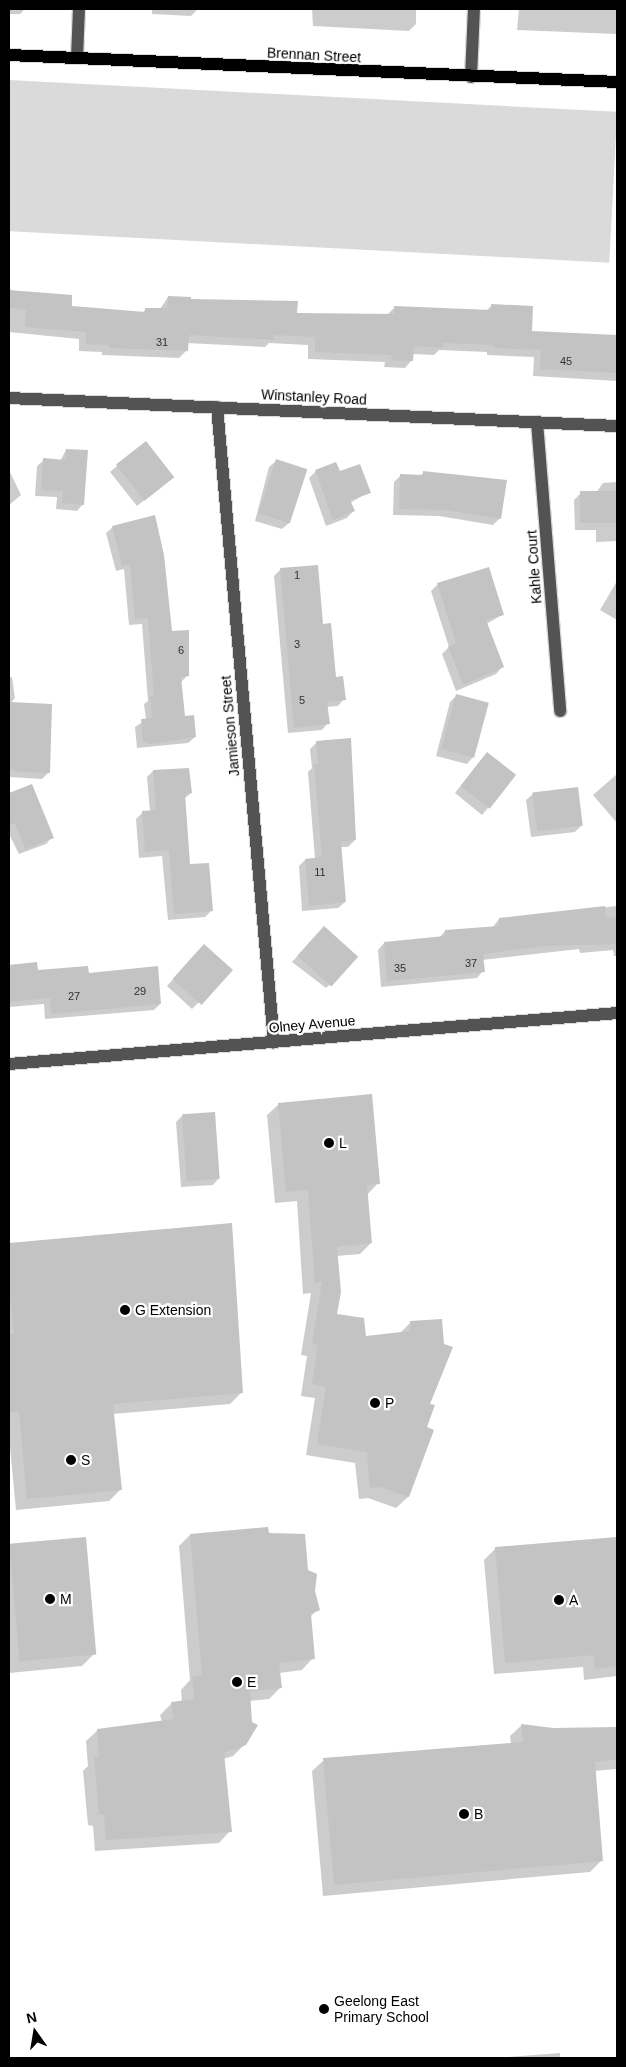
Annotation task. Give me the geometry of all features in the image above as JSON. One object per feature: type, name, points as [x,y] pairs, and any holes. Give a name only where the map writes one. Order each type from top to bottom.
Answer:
[{"type":"main road","name":"Brennan Street","points":[[9,55],[617,82]]},
{"type":"street","points":[[76,58],[79,9]]},
{"type":"street","points":[[471,77],[474,9]]},
{"type":"street","name":"Winstanley Road","points":[[9,398],[617,426]]},
{"type":"street","name":"Jamieson Street","points":[[216,407],[274,1042]]},
{"type":"street","name":"Kahle Court","points":[[537,422],[560,710]]},
{"type":"street","name":"Olney Avenue","points":[[9,1064],[617,1013]]},
{"type":"shaded area","points":[[9,80],[617,112],[609,263],[9,231]]},
{"type":"building","points":[[9,290],[72,295],[72,306],[145,312],[145,308],[167,308],[168,296],[191,297],[191,299],[298,301],[297,313],[394,314],[394,306],[491,310],[491,304],[533,306],[532,331],[617,335],[617,373],[540,369],[541,350],[494,348],[494,345],[443,343],[443,348],[414,346],[413,361],[391,360],[392,355],[315,352],[315,337],[274,335],[273,340],[189,335],[188,351],[109,348],[109,345],[86,344],[86,332],[25,327],[26,310],[9,308]]},
{"type":"building","points":[[146,441],[174,477],[144,501],[116,464]]},
{"type":"building","points":[[66,449],[88,450],[84,505],[62,503],[63,491],[41,490],[43,458],[65,460]]},
{"type":"building","points":[[276,459],[307,469],[290,523],[258,513]]},
{"type":"building","points":[[336,462],[340,471],[360,464],[371,493],[350,500],[355,511],[333,520],[315,470]]},
{"type":"building","points":[[423,471],[507,480],[501,519],[446,510],[399,509],[400,474],[423,475]]},
{"type":"building","points":[[580,491],[617,491],[617,523],[580,523]]},
{"type":"building","points":[[155,515],[164,555],[172,631],[189,630],[189,676],[181,677],[185,716],[194,715],[196,737],[150,744],[143,742],[141,719],[152,718],[150,696],[154,696],[148,618],[135,619],[130,564],[122,566],[112,526]]},
{"type":"building","points":[[318,565],[323,624],[331,623],[336,677],[343,676],[346,700],[327,702],[330,724],[294,728],[280,568]]},
{"type":"building","points":[[489,567],[504,615],[486,620],[504,667],[463,685],[448,646],[456,643],[437,583]]},
{"type":"building","points":[[456,694],[489,703],[474,758],[441,749]]},
{"type":"building","points":[[10,702],[52,704],[50,773],[17,772],[9,768]]},
{"type":"building","points":[[351,738],[356,840],[341,842],[346,902],[309,906],[305,859],[322,857],[314,764],[318,764],[316,741]]},
{"type":"building","points":[[487,752],[516,775],[490,809],[461,786]]},
{"type":"building","points":[[189,768],[192,793],[185,794],[190,864],[209,863],[213,911],[174,914],[169,850],[145,852],[142,811],[156,810],[153,770]]},
{"type":"building","points":[[32,784],[54,838],[25,849],[15,823],[9,825],[9,793]]},
{"type":"building","points":[[578,787],[583,826],[537,831],[532,793]]},
{"type":"building","points":[[605,906],[606,918],[617,917],[617,944],[546,946],[483,954],[485,972],[387,981],[384,942],[445,936],[445,930],[499,926],[499,918]]},
{"type":"building","points":[[324,926],[358,957],[331,987],[297,956]]},
{"type":"building","points":[[204,944],[233,970],[202,1005],[173,979]]},
{"type":"building","points":[[37,962],[38,970],[88,966],[89,973],[158,966],[161,1004],[51,1014],[50,998],[9,1002],[9,965]]},
{"type":"building","points":[[372,1094],[380,1184],[367,1185],[372,1243],[337,1247],[341,1292],[337,1314],[364,1318],[366,1336],[410,1331],[410,1321],[442,1319],[444,1344],[453,1347],[430,1404],[435,1405],[427,1427],[434,1430],[409,1497],[380,1487],[370,1488],[367,1452],[317,1444],[326,1387],[312,1384],[318,1345],[312,1344],[322,1282],[315,1283],[308,1190],[286,1192],[278,1103]]},
{"type":"building","points":[[215,1112],[220,1179],[187,1181],[182,1114]]},
{"type":"building","name":"G Extension","points":[[232,1223],[243,1393],[113,1404],[122,1490],[27,1499],[19,1412],[9,1413],[9,1334],[14,1333],[9,1286],[9,1243]]},
{"type":"building","name":"E","points":[[268,1527],[269,1533],[305,1534],[308,1570],[317,1574],[315,1591],[320,1610],[311,1614],[315,1659],[279,1663],[282,1688],[250,1691],[252,1722],[258,1725],[246,1745],[224,1753],[232,1832],[106,1840],[104,1815],[99,1814],[94,1758],[99,1757],[97,1729],[174,1719],[171,1702],[195,1699],[192,1677],[202,1675],[190,1534]]},
{"type":"building","name":"M","points":[[86,1537],[96,1655],[20,1661],[9,1544]]},
{"type":"building","name":"A","points":[[617,1537],[617,1666],[595,1669],[594,1655],[505,1663],[495,1547]]},
{"type":"building","name":"B","points":[[521,1724],[553,1728],[617,1727],[617,1759],[595,1762],[603,1861],[334,1885],[323,1758],[523,1742]]},
{"type":"place","name":"L","points":[[329,1143]]},
{"type":"place","name":"G Extension","points":[[125,1310]]},
{"type":"place","name":"P","points":[[375,1403]]},
{"type":"place","name":"S","points":[[71,1460]]},
{"type":"place","name":"M","points":[[50,1599]]},
{"type":"place","name":"A","points":[[559,1600]]},
{"type":"place","name":"E","points":[[237,1682]]},
{"type":"place","name":"B","points":[[464,1814]]},
{"type":"place","name":"Geelong East Primary School","points":[[324,2009]]}]
